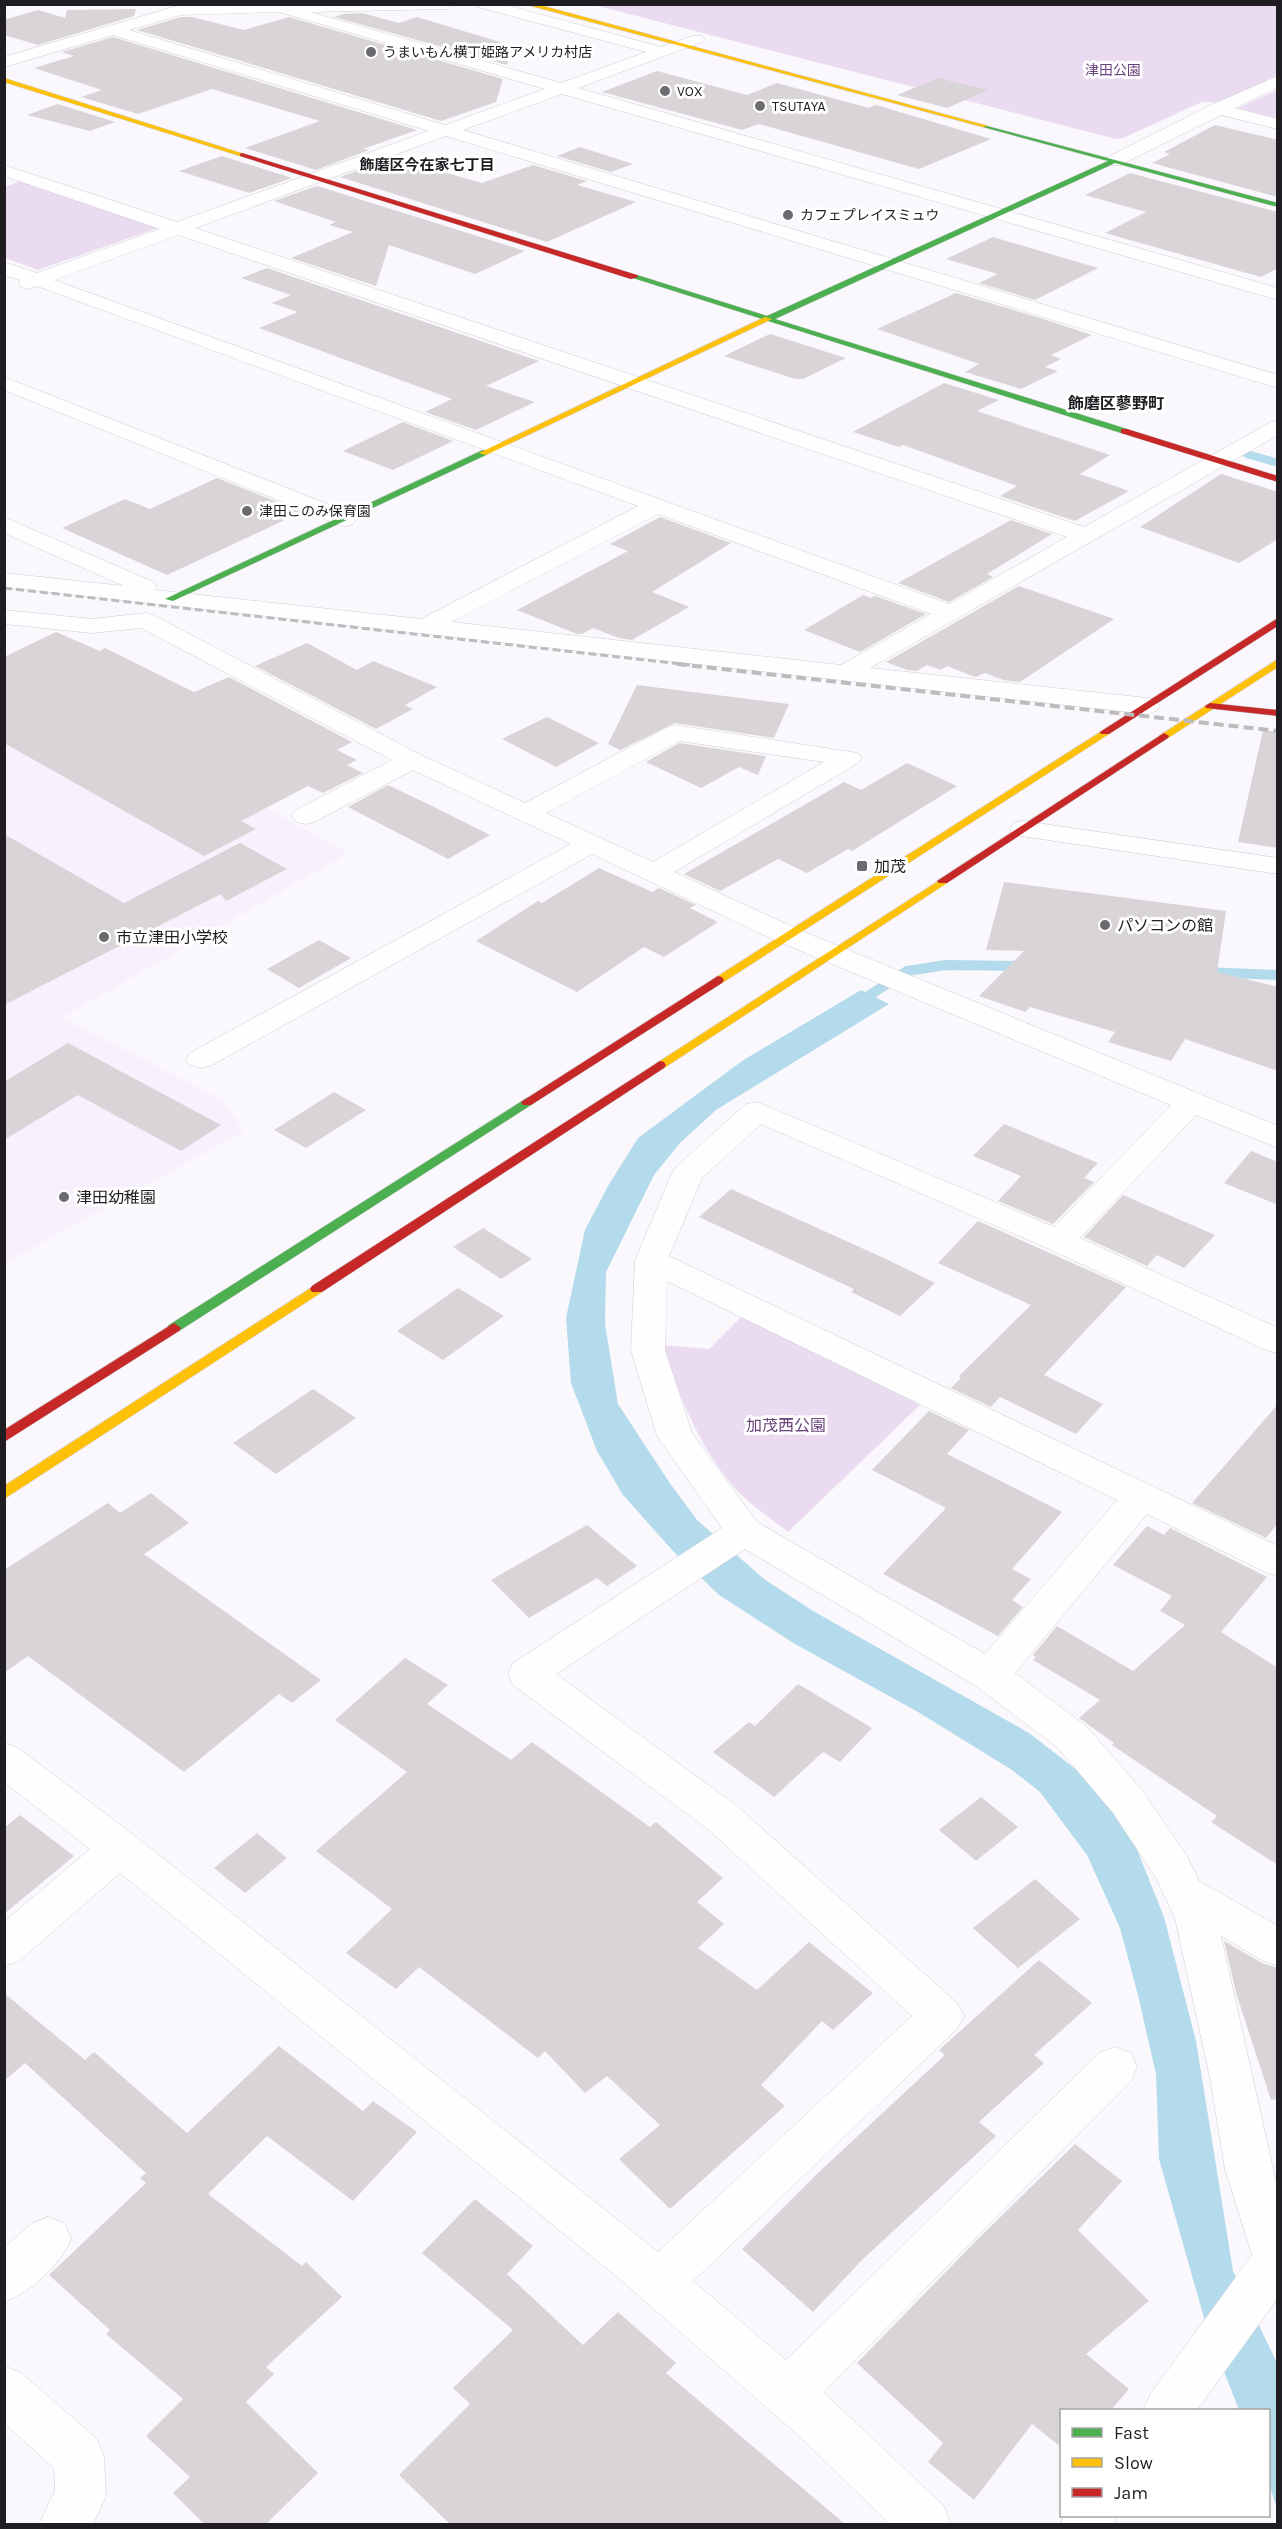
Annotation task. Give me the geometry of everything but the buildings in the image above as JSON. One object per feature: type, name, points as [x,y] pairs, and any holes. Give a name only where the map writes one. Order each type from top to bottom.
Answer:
[{"type":"street","points":[[4,62],[180,10],[447,4]]},
{"type":"street","points":[[483,4],[662,52]]},
{"type":"street","points":[[527,4],[690,42],[1278,192]]},
{"type":"street","points":[[563,4],[690,42],[1278,205]]},
{"type":"street","points":[[277,7],[1278,294]]},
{"type":"street","points":[[113,30],[1278,382]]},
{"type":"street","points":[[15,288],[690,42]]},
{"type":"street","points":[[4,80],[1278,480]]},
{"type":"street","points":[[4,617],[92,626],[145,620],[170,599],[635,383],[767,319],[1114,161],[1216,109],[1278,81]]},
{"type":"street","points":[[1216,109],[1278,124]]},
{"type":"street","points":[[4,170],[1085,535]]},
{"type":"street","points":[[4,268],[950,612]]},
{"type":"street","points":[[4,383],[345,519]]},
{"type":"street","points":[[846,672],[1278,426]]},
{"type":"street","points":[[423,627],[658,505]]},
{"type":"street","points":[[4,524],[170,599]]},
{"type":"street","points":[[4,580],[1147,706]]},
{"type":"street","points":[[145,620],[412,760],[787,935],[1278,1138]]},
{"type":"street","points":[[4,638],[39,621]]},
{"type":"street","points":[[4,1437],[1278,621]]},
{"type":"street","points":[[4,1494],[1278,662]]},
{"type":"street","points":[[1210,706],[1278,713]]},
{"type":"street","points":[[526,813],[675,733],[849,758],[655,872]]},
{"type":"street","points":[[305,816],[412,760]]},
{"type":"street","points":[[1023,829],[1278,866]]},
{"type":"street","points":[[201,1059],[593,843]]},
{"type":"street","points":[[1059,1241],[1191,1102]]},
{"type":"street","points":[[1178,2398],[1277,2259],[1248,2169],[1232,2078],[1196,1918],[1172,1869],[1127,1801],[1072,1737],[990,1675],[744,1532],[675,1436],[648,1350],[651,1260],[688,1173],[757,1111],[1059,1241],[1278,1342]]},
{"type":"street","points":[[651,1260],[1278,1562]]},
{"type":"street","points":[[990,1675],[1142,1495]]},
{"type":"street","points":[[660,2281],[942,2016],[723,1818],[527,1674],[744,1532]]},
{"type":"street","points":[[4,1759],[120,1848],[660,2281],[788,2392],[926,2524]]},
{"type":"street","points":[[4,1948],[120,1848]]},
{"type":"street","points":[[1184,1893],[1278,1948]]},
{"type":"street","points":[[788,2392],[1115,2067]]},
{"type":"street","points":[[4,2280],[48,2239]]},
{"type":"street","points":[[4,2390],[79,2457],[81,2496],[64,2524]]},
{"type":"shaded area","name":"市立津田小学校","points":[[4,668],[346,851],[343,856],[62,1018],[223,1100],[244,1131],[5,1263]]},
{"type":"green space","name":"津田公園","points":[[594,5],[1277,5],[1277,75],[1220,102],[1202,102],[1123,138],[1116,139]]},
{"type":"green space","points":[[1277,90],[1277,118],[1238,108]]},
{"type":"green space","points":[[21,181],[158,228],[38,270],[5,258],[4,187]]},
{"type":"green space","name":"加茂西公園","points":[[742,1316],[920,1405],[788,1532],[746,1499],[721,1471],[691,1419],[661,1345],[709,1349]]},
{"type":"water","points":[[861,990],[889,1004],[716,1110],[680,1143],[654,1175],[606,1272],[605,1324],[618,1404],[697,1520],[764,1579],[813,1611],[1029,1733],[1091,1781],[1134,1842],[1164,1917],[1196,2041],[1233,2271],[1277,2363],[1277,2508],[1270,2487],[1270,2409],[1239,2409],[1206,2325],[1159,2159],[1156,2074],[1138,1995],[1120,1928],[1087,1855],[1040,1792],[1012,1770],[918,1712],[795,1644],[719,1595],[674,1552],[623,1495],[597,1451],[571,1383],[566,1318],[585,1230],[608,1186],[638,1138],[742,1061]]},
{"type":"waterway","points":[[1247,454],[1278,463]]},
{"type":"waterway","points":[[859,1002],[907,971],[946,965],[1024,966]]},
{"type":"waterway","points":[[1203,972],[1278,975]]},
{"type":"railway","points":[[4,588],[690,665]]},
{"type":"railway","points":[[677,664],[1278,731]]},
{"type":"traffic: fast","points":[[985,126],[1278,205]]},
{"type":"traffic: fast","points":[[768,319],[1114,161]]},
{"type":"traffic: fast","points":[[634,277],[1124,431]]},
{"type":"traffic: fast","points":[[170,599],[483,453]]},
{"type":"traffic: fast","points":[[174,1328],[527,1102]]},
{"type":"traffic: slow","points":[[527,4],[985,126]]},
{"type":"traffic: slow","points":[[4,80],[242,155]]},
{"type":"traffic: slow","points":[[483,453],[768,319]]},
{"type":"traffic: slow","points":[[1164,736],[1278,662]]},
{"type":"traffic: slow","points":[[718,980],[1105,732]]},
{"type":"traffic: slow","points":[[660,1065],[943,881]]},
{"type":"traffic: slow","points":[[4,1494],[317,1289]]},
{"type":"traffic: jam","points":[[242,155],[634,277]]},
{"type":"traffic: jam","points":[[1124,431],[1278,479]]},
{"type":"traffic: jam","points":[[1105,732],[1278,621]]},
{"type":"traffic: jam","points":[[1210,706],[1278,713]]},
{"type":"traffic: jam","points":[[943,881],[1164,736]]},
{"type":"traffic: jam","points":[[527,1102],[718,980]]},
{"type":"traffic: jam","points":[[317,1289],[660,1065]]},
{"type":"traffic: jam","points":[[4,1437],[174,1328]]},
{"type":"place","name":"うまいもん横丁姫路アメリカ村店","points":[[371,52]]},
{"type":"place","name":"VOX","points":[[665,91]]},
{"type":"place","name":"TSUTAYA","points":[[760,106]]},
{"type":"place","name":"カフェプレイスミュウ","points":[[788,215]]},
{"type":"place","name":"津田このみ保育園","points":[[247,511]]},
{"type":"place","name":"加茂","points":[[862,866]]},
{"type":"place","name":"パソコンの館","points":[[1105,925]]},
{"type":"place","name":"市立津田小学校","points":[[104,937]]},
{"type":"place","name":"津田幼稚園","points":[[64,1197]]},
{"type":"district","name":"飾磨区今在家七丁目","points":[[427,165]]},
{"type":"district","name":"飾磨区蓼野町","points":[[1116,403]]}]
